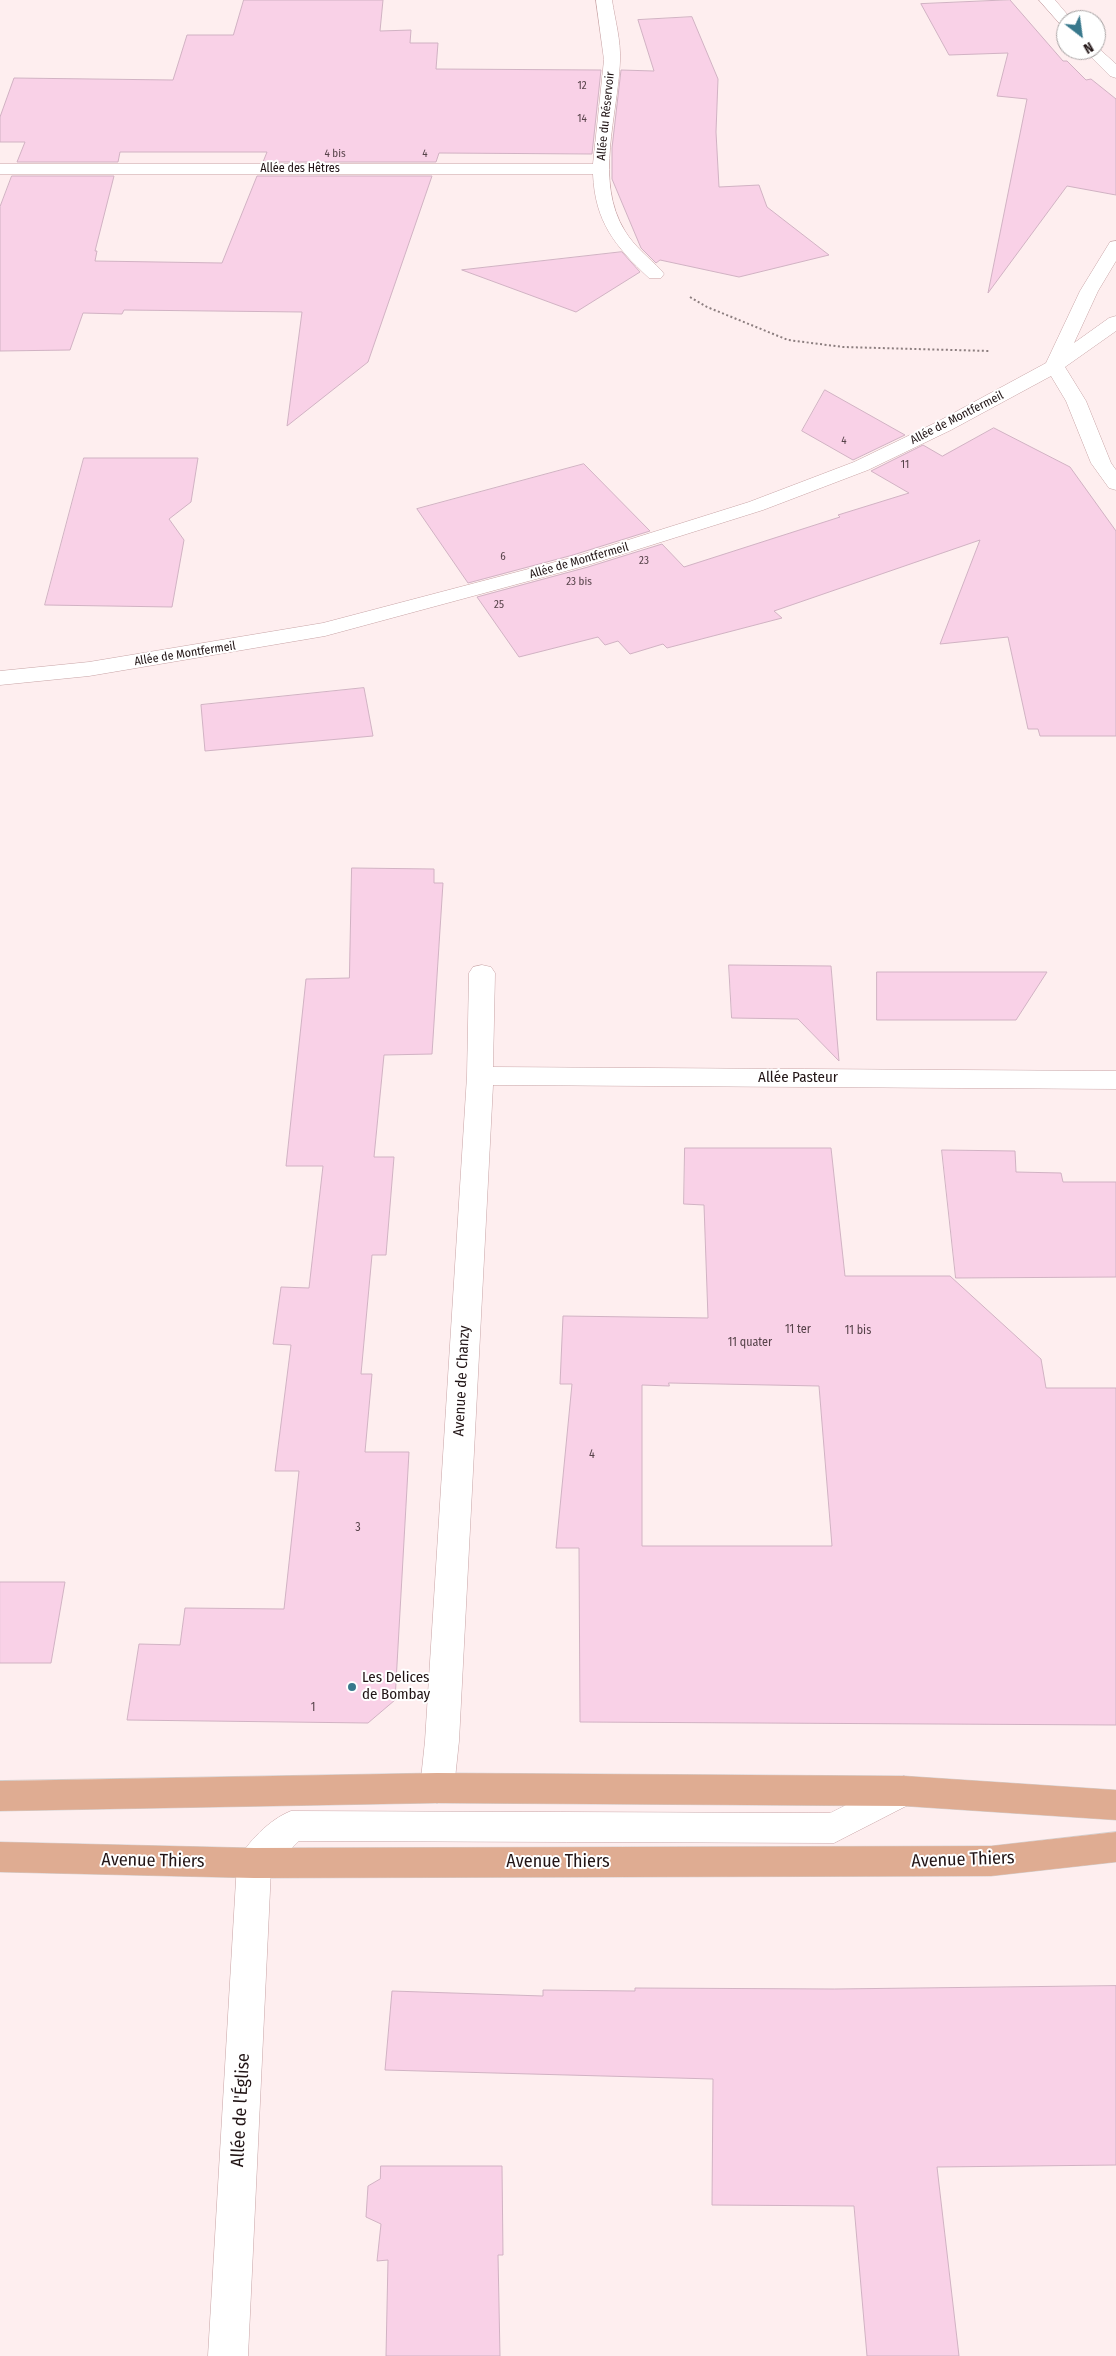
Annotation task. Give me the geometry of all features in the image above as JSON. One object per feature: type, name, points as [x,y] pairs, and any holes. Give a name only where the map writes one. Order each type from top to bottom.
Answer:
[{"type":"main road","points":[[0,1796],[436,1788],[904,1791],[1116,1805]]},
{"type":"main road","name":"Avenue Thiers","points":[[0,1857],[254,1863],[991,1861],[1116,1848]]},
{"type":"street","name":"Allée du Réservoir","points":[[604,0],[612,58],[600,169],[613,225],[630,250],[655,274]]},
{"type":"street","points":[[1047,0],[1056,10]]},
{"type":"street","points":[[1102,60],[1116,73]]},
{"type":"street","name":"Allée des Hêtres","points":[[0,169],[600,169]]},
{"type":"street","points":[[1116,246],[1089,291],[1055,366],[1076,401],[1101,463],[1116,484]]},
{"type":"street","name":"Allée de Montfermeil","points":[[0,678],[229,648],[325,629],[580,561],[756,506],[861,466],[944,426],[1055,366],[1116,322]]},
{"type":"street","name":"Avenue de Chanzy","points":[[436,1788],[443,1731],[480,1076],[482,973]]},
{"type":"street","name":"Allée Pasteur","points":[[480,1076],[1116,1080]]},
{"type":"street","points":[[254,1863],[291,1826],[834,1828],[904,1791]]},
{"type":"street","name":"Allée de l'Église","points":[[228,2356],[254,1863]]},
{"type":"path","points":[[655,274],[708,308],[788,340],[844,347],[990,352]]},
{"type":"building","points":[[244,0],[383,0],[380,31],[411,30],[410,43],[438,43],[436,69],[601,70],[592,154],[439,153],[436,162],[263,162],[267,152],[120,152],[118,162],[17,162],[25,142],[0,142],[0,117],[14,78],[173,80],[187,35],[233,35]]},
{"type":"building","points":[[1010,0],[1056,53],[1056,60],[1067,61],[1086,80],[1091,79],[1116,99],[1116,195],[1067,186],[988,293],[1027,99],[997,96],[1008,53],[949,55],[921,4]]},
{"type":"building","points":[[692,17],[718,79],[716,132],[719,187],[759,185],[767,207],[829,255],[739,277],[660,260],[656,263],[641,248],[612,179],[612,148],[621,70],[654,71],[638,20]]},
{"type":"building","points":[[12,176],[114,176],[95,251],[97,251],[95,261],[222,263],[257,176],[432,176],[368,362],[287,426],[302,312],[124,310],[122,314],[83,313],[70,350],[0,351],[0,207]]},
{"type":"building","points":[[622,252],[640,272],[576,312],[462,270]]},
{"type":"building","points":[[825,390],[905,435],[853,460],[802,431]]},
{"type":"building","points":[[994,428],[1070,467],[1116,531],[1116,736],[1040,736],[1038,729],[1028,729],[1008,637],[940,644],[980,540],[774,611],[782,618],[667,648],[663,644],[630,654],[618,641],[605,645],[598,637],[519,657],[477,597],[588,567],[662,544],[684,567],[840,517],[838,515],[909,493],[871,471],[923,445],[942,456]]},
{"type":"building","points":[[84,458],[198,458],[191,502],[169,519],[184,540],[172,607],[45,605]]},
{"type":"building","points":[[584,464],[650,531],[573,555],[468,583],[417,509]]},
{"type":"building","points":[[364,688],[373,736],[205,751],[201,705]]},
{"type":"building","points":[[352,868],[434,869],[434,883],[443,883],[432,1054],[384,1055],[374,1157],[394,1157],[386,1255],[372,1255],[361,1374],[372,1374],[365,1452],[409,1452],[395,1700],[368,1723],[127,1720],[139,1644],[180,1645],[185,1608],[284,1609],[299,1471],[275,1471],[291,1345],[273,1344],[281,1287],[309,1288],[323,1166],[286,1166],[306,979],[349,978]]},
{"type":"building","points":[[729,965],[831,966],[839,1061],[798,1019],[732,1018]]},
{"type":"building","points":[[877,972],[1047,972],[1016,1020],[877,1020]]},
{"type":"building","points":[[685,1148],[831,1148],[845,1276],[950,1276],[1041,1359],[1046,1388],[1116,1388],[1116,1725],[580,1722],[579,1548],[556,1548],[572,1384],[560,1384],[563,1316],[708,1318],[704,1205],[684,1204]],"holes":[[[669,1383],[819,1386],[832,1546],[642,1546],[642,1385],[669,1386]]]},
{"type":"building","points":[[942,1150],[1015,1151],[1016,1172],[1061,1173],[1063,1182],[1116,1182],[1116,1277],[956,1278]]},
{"type":"building","points":[[0,1582],[65,1582],[51,1663],[0,1663]]},
{"type":"building","points":[[1116,1986],[1116,2165],[937,2167],[959,2356],[867,2356],[854,2206],[712,2205],[713,2079],[385,2070],[392,1991],[543,1996],[543,1990],[635,1991],[635,1988],[834,1989]]},
{"type":"building","points":[[381,2166],[502,2166],[503,2255],[498,2255],[500,2356],[386,2356],[388,2260],[377,2261],[381,2224],[366,2217],[368,2186],[380,2179]]},
{"type":"place","name":"Les Delices de Bombay","points":[[352,1687]]}]
